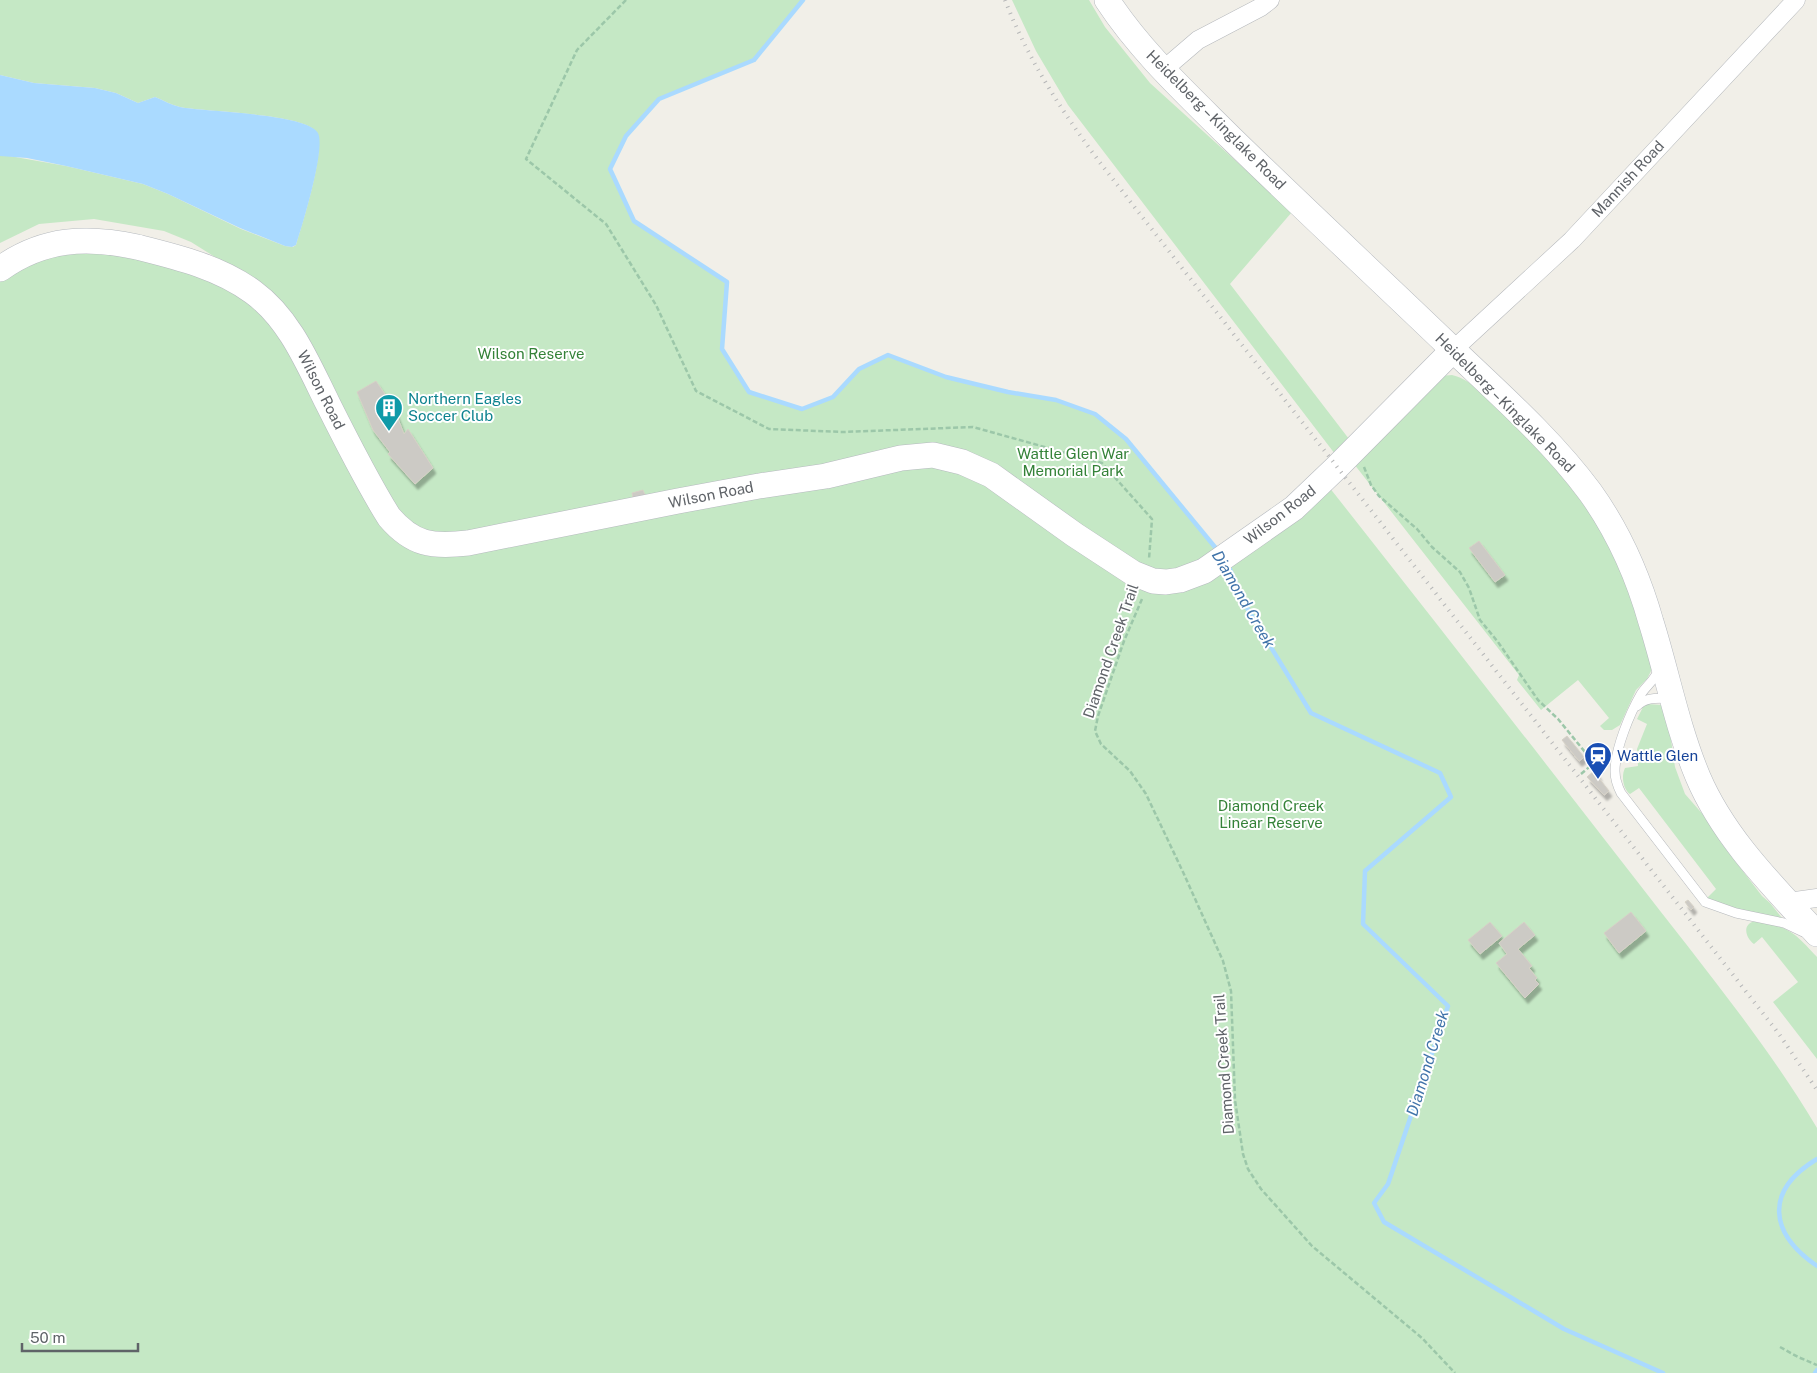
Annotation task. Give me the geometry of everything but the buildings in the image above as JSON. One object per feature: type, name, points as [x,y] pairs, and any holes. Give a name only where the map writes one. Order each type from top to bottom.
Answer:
[{"type":"street","name":"Heidelberg – Kinglake Road","points":[[1107,0],[1132,35],[1163,70],[1276,181],[1504,398],[1555,450],[1590,492],[1604,513],[1624,551],[1640,589],[1697,775],[1712,805],[1732,836],[1759,871],[1817,934]]},
{"type":"street","points":[[1163,70],[1198,40],[1261,7],[1270,0]]},
{"type":"street","name":"Mannish Road","points":[[1453,350],[1572,240],[1796,0]]},
{"type":"street","name":"Wilson Road","points":[[0,269],[13,260],[41,247],[59,242],[92,240],[132,246],[183,259],[201,265],[243,285],[270,308],[299,347],[342,432],[389,516],[410,537],[437,545],[468,543],[696,498],[826,476],[901,458],[933,455],[962,462],[991,475],[1113,562],[1148,580],[1166,582],[1180,580],[1204,571],[1262,532],[1304,499],[1453,350]]},
{"type":"street","points":[[1788,902],[1817,898]]},
{"type":"lane","points":[[1662,659],[1655,677],[1641,694],[1620,744],[1615,770],[1621,793],[1705,902],[1721,910],[1784,923],[1817,940]]},
{"type":"lane","points":[[1634,710],[1638,704],[1645,700],[1672,698]]},
{"type":"path","name":"Diamond Creek Trail","points":[[626,0],[577,50],[526,160],[606,224],[656,305],[696,391],[769,428],[843,432],[973,427],[1102,463],[1152,519],[1148,580],[1144,596],[1124,641],[1098,716],[1096,731],[1101,744],[1130,771],[1146,794],[1184,872],[1223,961],[1231,991],[1235,1100],[1243,1154],[1248,1169],[1260,1189],[1312,1246],[1422,1338],[1455,1373]]},
{"type":"path","points":[[1352,452],[1363,464],[1371,485],[1378,496],[1418,529],[1432,547],[1460,572],[1469,588],[1480,620],[1498,642],[1538,700],[1558,719],[1602,772],[1615,770]]},
{"type":"path","points":[[1581,774],[1594,763]]},
{"type":"path","points":[[1780,1347],[1817,1365]]},
{"type":"green space","points":[[0,0],[803,0],[754,60],[659,99],[626,136],[611,169],[634,221],[727,282],[722,349],[748,392],[802,409],[833,397],[859,369],[888,355],[946,377],[1008,392],[1056,400],[1095,414],[1126,439],[1220,554],[1201,567],[1176,573],[1159,575],[1139,571],[1115,557],[991,469],[989,477],[996,487],[1110,567],[1137,582],[1167,590],[1175,590],[1191,585],[1259,538],[1287,524],[1329,487],[1729,999],[1775,1063],[1817,1128],[1817,1373],[0,1373],[0,277],[31,258],[46,253],[77,248],[94,248],[129,253],[179,264],[227,283],[255,302],[281,329],[301,361],[334,430],[384,519],[403,538],[423,548],[458,550],[472,548],[705,501],[849,479],[920,461],[937,460],[948,463],[954,453],[918,448],[822,471],[762,480],[460,539],[440,539],[421,534],[405,525],[391,509],[304,344],[278,306],[257,286],[191,242],[164,231],[94,219],[39,224],[0,243],[0,156],[4,155],[66,166],[143,184],[241,229],[285,246],[293,247],[296,245],[308,205],[316,170],[319,142],[317,133],[309,126],[276,117],[192,109],[170,104],[155,97],[138,103],[116,93],[95,88],[34,83],[0,75]]},
{"type":"green space","points":[[1012,0],[1089,0],[1105,27],[1150,83],[1292,212],[1230,284],[1349,439],[1335,454],[1068,105],[1036,51]]},
{"type":"green space","points":[[1452,375],[1476,387],[1530,441],[1570,486],[1600,529],[1610,547],[1626,586],[1651,666],[1647,679],[1636,690],[1620,725],[1612,730],[1604,730],[1600,726],[1609,718],[1578,680],[1541,710],[1517,680],[1519,675],[1354,464],[1440,376]]},
{"type":"green space","points":[[1648,704],[1662,705],[1670,733],[1675,767],[1685,794],[1706,818],[1722,844],[1762,896],[1782,918],[1732,908],[1707,898],[1716,889],[1639,788],[1630,794],[1626,789],[1623,782],[1624,771],[1625,768],[1638,766],[1637,749],[1647,724],[1637,719],[1643,707]]},
{"type":"green space","points":[[1755,921],[1784,928],[1797,936],[1817,957],[1817,1059],[1773,1002],[1798,982],[1762,937],[1754,944],[1751,941],[1746,931],[1748,925]]},
{"type":"water","points":[[0,75],[34,83],[95,88],[116,93],[138,103],[155,97],[180,107],[276,117],[310,126],[318,133],[320,142],[319,155],[296,245],[292,247],[285,246],[240,228],[143,184],[27,158],[0,156]]},
{"type":"waterway","name":"Diamond Creek","points":[[803,0],[754,60],[659,99],[626,136],[610,169],[634,221],[727,282],[722,349],[749,392],[802,409],[833,397],[859,369],[888,355],[946,377],[1008,392],[1056,400],[1095,414],[1126,439],[1219,552]]},
{"type":"waterway","name":"Diamond Creek","points":[[1228,565],[1247,608],[1311,713],[1440,773],[1451,797],[1365,871],[1363,924],[1448,1006],[1388,1184],[1374,1203],[1384,1222],[1564,1329],[1663,1373]]},
{"type":"waterway","points":[[1817,1159],[1800,1171],[1788,1185],[1781,1198],[1779,1212],[1782,1226],[1789,1240],[1817,1266]]},
{"type":"railway","points":[[1005,0],[1035,65],[1073,125],[1101,164],[1779,1034],[1817,1090]]},
{"type":"place","name":"Northern Eagles Soccer Club","points":[[389,432]]},
{"type":"place","name":"Wattle Glen","points":[[1598,780]]},
{"type":"park label","name":"Wilson Reserve","points":[[531,354]]},
{"type":"park label","name":"Wattle Glen War Memorial Park","points":[[1073,462]]},
{"type":"park label","name":"Diamond Creek Linear Reserve","points":[[1271,814]]}]
